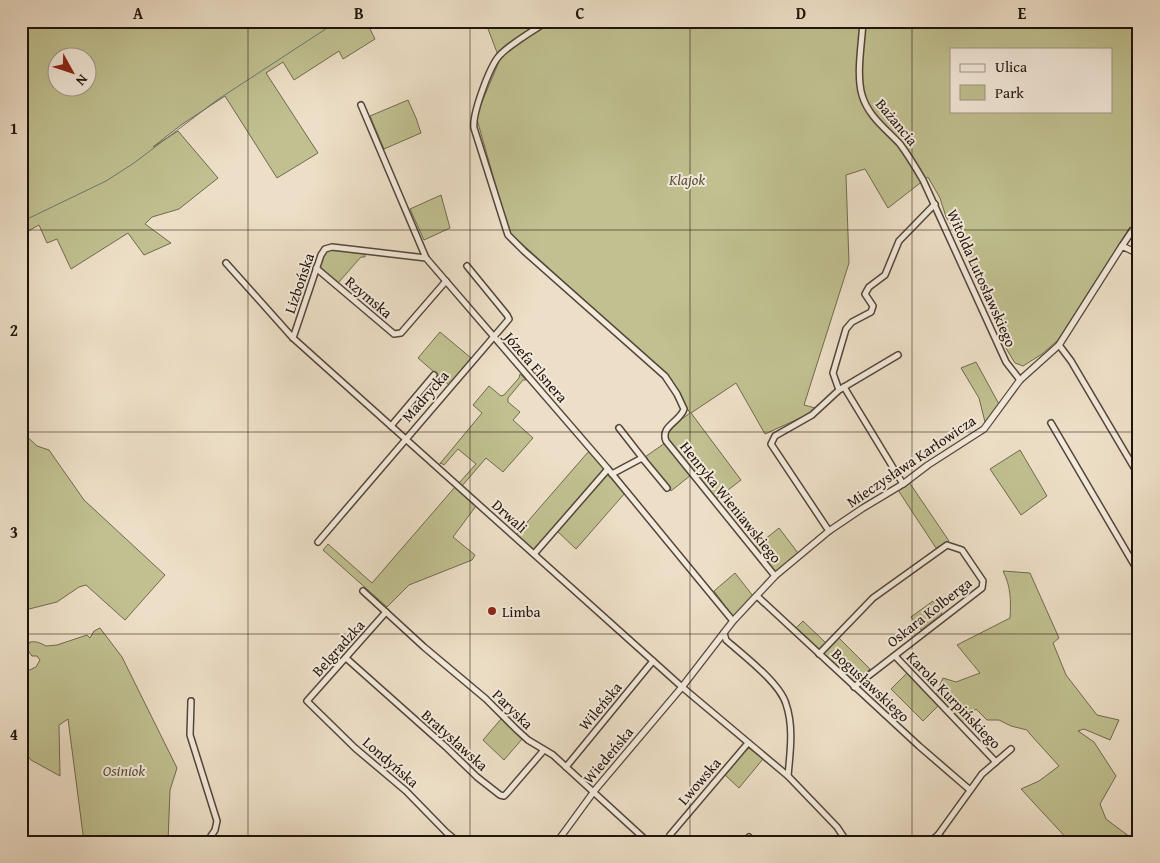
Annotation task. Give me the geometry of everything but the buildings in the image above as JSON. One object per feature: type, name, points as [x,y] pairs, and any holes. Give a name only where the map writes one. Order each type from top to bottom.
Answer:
[{"type":"main road","points":[[1133,842],[1139,825]]},
{"type":"street","name":"Henryka Wieniawskiego","points":[[548,21],[499,56],[483,91],[474,118],[474,128],[508,236],[665,376],[684,409],[682,416],[666,428],[664,432],[666,440],[775,576],[724,633]]},
{"type":"street","name":"Bażancia","points":[[863,21],[860,76],[861,93],[865,104],[871,114],[907,153],[935,204]]},
{"type":"street","name":"Józefa Elsnera","points":[[361,105],[426,258],[608,469],[733,621]]},
{"type":"street","name":"Witolda Lutosławskiego","points":[[841,389],[833,373],[846,329],[852,322],[871,312],[873,306],[865,294],[868,287],[885,275],[899,241],[935,204],[1006,362],[1020,380]]},
{"type":"street","points":[[1132,231],[1122,246],[1139,254]]},
{"type":"street","name":"Mieczysława Karłowicza","points":[[775,576],[829,531],[984,429],[1020,380],[1058,345],[1122,246]]},
{"type":"street","name":"Lizbońska","points":[[293,338],[322,252],[330,247],[426,258]]},
{"type":"street","name":"Drwali","points":[[226,263],[293,338],[682,687],[788,776]]},
{"type":"street","name":"Madrycka","points":[[318,542],[507,321],[509,316],[467,266]]},
{"type":"street","name":"Rzymska","points":[[316,268],[394,334],[401,333],[446,281]]},
{"type":"street","points":[[1058,345],[1076,369],[1139,476]]},
{"type":"street","points":[[829,531],[770,444],[775,436],[812,415],[841,389],[898,355]]},
{"type":"street","points":[[391,426],[434,375]]},
{"type":"street","points":[[841,389],[902,484]]},
{"type":"street","points":[[1051,422],[1139,573]]},
{"type":"street","points":[[619,428],[668,488]]},
{"type":"street","points":[[612,474],[640,459],[645,460]]},
{"type":"street","points":[[534,554],[608,469]]},
{"type":"street","name":"Oskara Kolberga","points":[[820,654],[873,598],[947,545],[962,550],[982,581],[982,588],[854,687]]},
{"type":"street","name":"Paryska","points":[[363,591],[424,647],[486,699],[496,711],[528,740],[566,767],[648,842]]},
{"type":"street","name":"Bogusławskiego","points":[[757,596],[854,687],[970,790]]},
{"type":"street","name":"Belgradzka","points":[[307,701],[386,612]]},
{"type":"street","points":[[724,633],[726,640],[775,685],[787,704],[791,738],[788,776],[837,826],[847,842]]},
{"type":"street","name":"Wiedeńska","points":[[557,842],[593,793],[682,687],[724,633]]},
{"type":"street","name":"Karola Kurpińskiego","points":[[895,656],[996,762]]},
{"type":"street","name":"Bratysławska","points":[[346,658],[477,777],[500,795],[508,794],[544,750]]},
{"type":"street","name":"Wileńska","points":[[566,767],[653,661]]},
{"type":"street","points":[[191,700],[190,735],[217,821],[215,830],[207,842]]},
{"type":"street","name":"Londyńska","points":[[307,701],[355,748],[406,791],[458,842]]},
{"type":"street","name":"Lwowska","points":[[670,835],[748,743]]},
{"type":"street","points":[[930,842],[938,835],[982,774],[1011,749]]},
{"type":"street","points":[[938,835],[946,842]]},
{"type":"green space","points":[[21,21],[366,21],[375,39],[343,59],[339,51],[294,80],[283,62],[266,73],[318,153],[277,178],[225,96],[181,125],[153,147],[178,131],[218,178],[179,209],[152,217],[145,224],[171,243],[144,255],[128,233],[71,269],[57,239],[47,243],[39,225],[21,235]]},
{"type":"green space","points":[[485,21],[525,21],[529,30],[498,55]]},
{"type":"green space","name":"Klajok","points":[[551,21],[1139,21],[1139,233],[1130,227],[1058,340],[1042,354],[1023,366],[1015,363],[1007,350],[957,234],[946,217],[940,198],[928,177],[888,208],[865,169],[846,175],[849,263],[804,405],[815,408],[809,414],[765,434],[736,383],[691,413],[741,480],[715,500],[668,439],[667,430],[690,413],[666,374],[509,232],[476,116],[501,57]]},
{"type":"green space","points":[[408,100],[421,133],[384,149],[370,116]]},
{"type":"green space","points":[[441,195],[450,228],[424,240],[410,209]]},
{"type":"green space","points":[[331,249],[365,254],[365,257],[361,257],[338,283],[319,266],[325,251]]},
{"type":"green space","points":[[440,332],[471,358],[449,385],[418,358]]},
{"type":"green space","points":[[976,362],[1000,406],[985,422],[979,398],[961,368]]},
{"type":"green space","points":[[520,374],[526,380],[523,380],[508,398],[508,402],[520,412],[513,420],[533,438],[503,472],[486,458],[462,486],[459,483],[476,464],[458,449],[444,465],[441,463],[438,466],[482,413],[473,405],[489,386],[501,396],[504,395],[519,378]]},
{"type":"green space","points":[[21,431],[37,446],[49,450],[84,500],[165,575],[125,620],[86,585],[79,587],[57,602],[21,611]]},
{"type":"green space","points":[[665,443],[691,475],[671,491],[645,457]]},
{"type":"green space","points":[[1020,450],[1047,496],[1021,515],[990,469]]},
{"type":"green space","points":[[589,451],[604,469],[534,551],[516,535]]},
{"type":"green space","points":[[608,473],[625,493],[576,549],[557,531]]},
{"type":"green space","points":[[909,482],[949,541],[936,548],[898,490]]},
{"type":"green space","points":[[455,487],[476,506],[453,537],[475,555],[472,560],[409,585],[387,607],[323,550],[328,544],[372,583]]},
{"type":"green space","points":[[779,528],[798,553],[774,573],[755,547]]},
{"type":"green space","points":[[1003,571],[1030,573],[1059,638],[1053,643],[1066,675],[1097,715],[1119,720],[1110,740],[1084,729],[1078,731],[1094,742],[1116,776],[1100,804],[1106,819],[1130,837],[1127,842],[1070,842],[1021,789],[1039,781],[1059,766],[1027,730],[1011,726],[999,720],[987,720],[976,709],[962,722],[936,694],[943,678],[956,682],[980,673],[957,645],[1010,618],[1010,594]]},
{"type":"green space","points":[[735,573],[753,596],[734,618],[714,591]]},
{"type":"green space","points":[[933,601],[942,614],[921,630],[911,617]]},
{"type":"green space","points":[[803,621],[827,644],[819,651],[795,629]]},
{"type":"green space","name":"Osiniok","points":[[100,628],[122,657],[177,768],[170,790],[168,842],[84,842],[68,719],[59,725],[60,776],[31,760],[21,747],[21,674],[36,667],[40,660],[37,656],[32,656],[27,646],[30,642],[37,642],[46,646],[57,645],[87,635],[90,638],[94,631]]},
{"type":"green space","points":[[839,638],[870,669],[853,683],[823,655]]},
{"type":"green space","points":[[909,671],[940,704],[923,721],[891,689]]},
{"type":"green space","points":[[501,719],[523,738],[504,760],[483,740]]},
{"type":"green space","points":[[749,748],[763,759],[739,788],[725,775]]},
{"type":"waterway","points":[[21,222],[106,181],[134,163],[217,100],[338,21]]},
{"type":"place","name":"Limba","points":[[492,611]]}]
